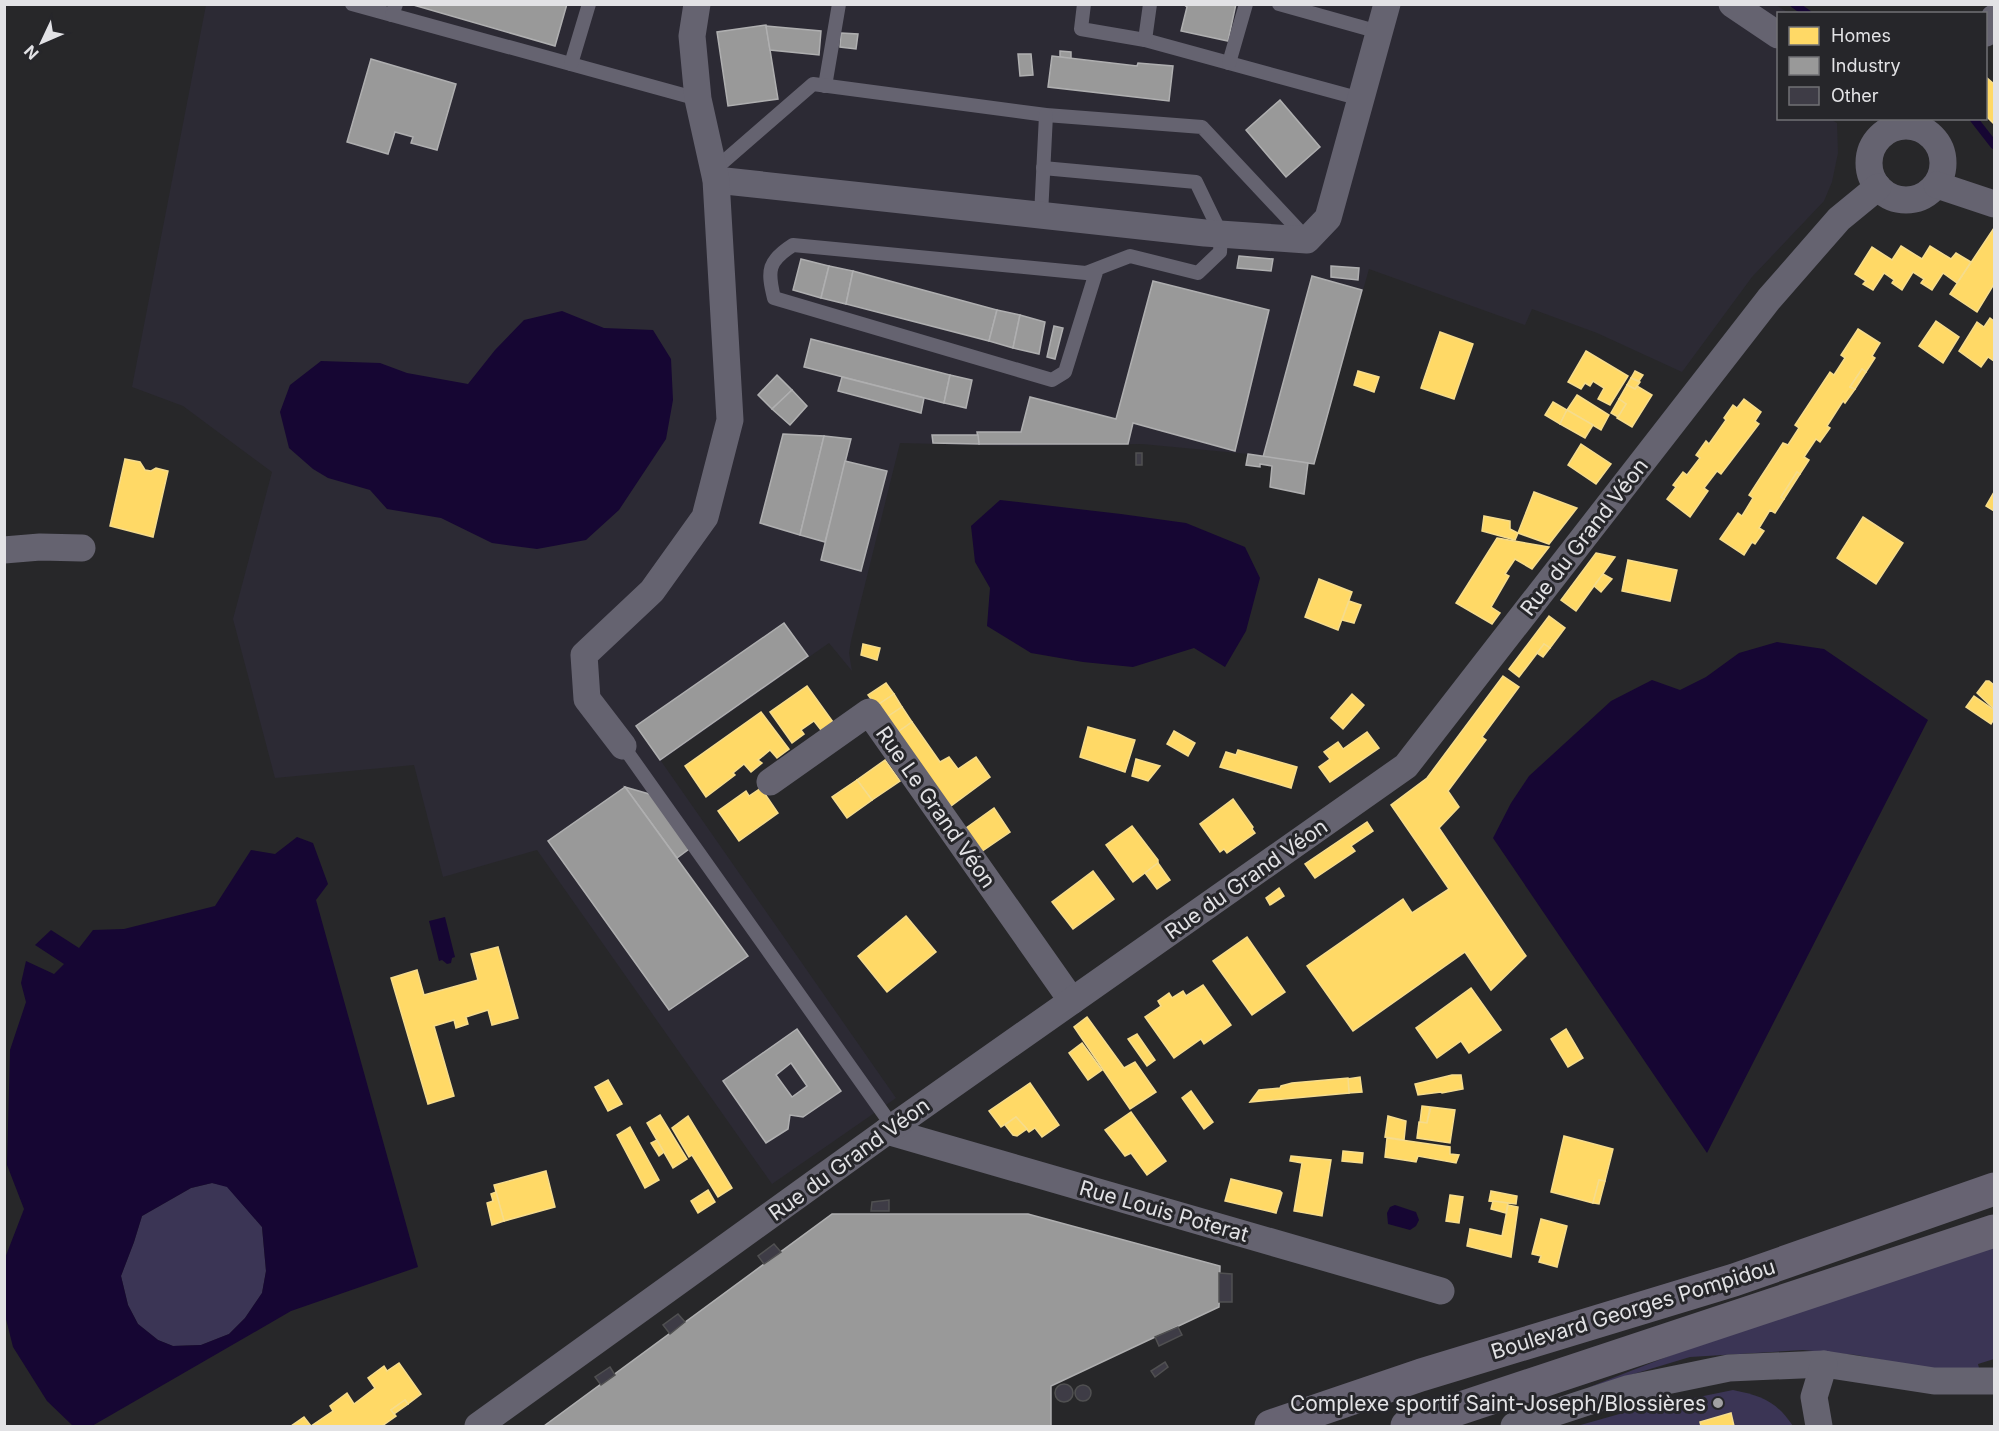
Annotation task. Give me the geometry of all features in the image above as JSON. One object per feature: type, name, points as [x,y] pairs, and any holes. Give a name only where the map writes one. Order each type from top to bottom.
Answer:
[{"type":"main road","name":"Boulevard Georges Pompidou","points":[[1271,1426],[1420,1375],[1734,1280],[1995,1189]]},
{"type":"main road","name":"Boulevard Georges Pompidou","points":[[1407,1426],[1995,1231]]},
{"type":"street","points":[[623,746],[587,699],[584,655],[652,591],[705,517],[730,420],[715,175],[698,99],[692,36],[697,4]]},
{"type":"street","points":[[715,175],[1041,215],[1221,234],[1307,240],[1329,218],[1387,4]]},
{"type":"street","points":[[1732,4],[1777,34]]},
{"type":"street","points":[[1987,31],[1995,18]]},
{"type":"street","points":[[1930,125],[1941,150],[1943,162],[1942,173],[1937,184],[1929,193],[1908,201],[1886,195],[1872,178],[1869,166],[1876,127],[1891,129],[1930,125]]},
{"type":"street","points":[[1937,184],[1995,204]]},
{"type":"street","name":"Rue du Grand Véon","points":[[478,1426],[890,1129],[1406,766],[1769,298],[1839,219],[1878,188]]},
{"type":"street","points":[[4,550],[40,547],[82,548]]},
{"type":"street","name":"Rue Le Grand Véon","points":[[770,782],[869,712],[1072,1001]]},
{"type":"street","name":"Rue Louis Poterat","points":[[890,1129],[1441,1291]]},
{"type":"street","points":[[1819,1426],[1814,1397],[1824,1364]]},
{"type":"street","points":[[1514,1426],[1627,1389],[1730,1368],[1824,1364],[1934,1381],[1995,1381]]},
{"type":"lane","points":[[352,4],[394,10],[571,64],[698,99]]},
{"type":"lane","points":[[571,64],[590,4]]},
{"type":"lane","points":[[825,86],[839,4]]},
{"type":"lane","points":[[1084,4],[1081,29],[1145,40],[1361,99]]},
{"type":"lane","points":[[1145,40],[1150,4]]},
{"type":"lane","points":[[1229,63],[1246,4]]},
{"type":"lane","points":[[1279,4],[1379,32]]},
{"type":"lane","points":[[715,175],[813,84],[1046,116],[1202,127],[1307,240]]},
{"type":"lane","points":[[1041,215],[1046,116]]},
{"type":"lane","points":[[1043,168],[1196,182],[1221,234],[1220,252],[1197,273],[1130,256],[1086,273],[793,245],[777,255],[768,275],[774,297],[1052,380],[1065,372],[1097,269]]},
{"type":"lane","points":[[623,746],[890,1129]]},
{"type":"shaded area","points":[[206,5],[1776,5],[1787,12],[1777,12],[1777,120],[1832,120],[1837,123],[1838,153],[1832,182],[1824,201],[1752,277],[1682,372],[1597,333],[1532,309],[1525,325],[1369,269],[1314,464],[1248,454],[1142,444],[1013,446],[900,443],[851,641],[849,653],[852,671],[829,643],[661,761],[896,1098],[772,1184],[537,850],[443,877],[414,765],[275,778],[233,619],[272,472],[183,406],[132,387]]},
{"type":"shaded area","points":[[562,311],[604,328],[653,330],[671,359],[673,400],[666,439],[619,510],[586,540],[537,549],[492,543],[441,518],[387,509],[370,490],[328,478],[313,469],[289,448],[280,412],[290,385],[321,361],[380,363],[407,373],[468,384],[495,350],[524,320]]},
{"type":"shaded area","points":[[1000,500],[1186,523],[1245,547],[1260,578],[1246,631],[1225,667],[1194,648],[1133,667],[1083,662],[1031,653],[987,626],[990,588],[975,562],[971,526]]},
{"type":"shaded area","points":[[1777,642],[1824,649],[1928,720],[1707,1153],[1493,838],[1511,803],[1529,776],[1611,701],[1652,680],[1680,690],[1706,677],[1739,653]]},
{"type":"shaded area","points":[[297,837],[313,843],[328,884],[316,900],[418,1267],[291,1311],[92,1426],[73,1426],[47,1401],[13,1347],[5,1315],[5,1258],[24,1209],[7,1165],[10,1050],[26,1002],[21,983],[26,961],[54,974],[64,964],[35,945],[51,930],[79,948],[93,930],[124,929],[215,906],[251,850],[275,854]],"holes":[[[212,1183],[227,1187],[262,1227],[266,1271],[262,1293],[245,1318],[229,1334],[201,1345],[173,1346],[158,1340],[138,1324],[128,1305],[121,1276],[142,1216],[191,1188]]]},
{"type":"shaded area","points":[[445,917],[455,957],[452,958],[451,963],[447,964],[442,960],[439,961],[429,921]]},
{"type":"shaded area","points":[[212,1183],[227,1186],[262,1227],[266,1271],[262,1293],[245,1318],[229,1334],[201,1345],[173,1346],[158,1340],[138,1324],[128,1305],[121,1276],[142,1216],[191,1188]]},
{"type":"shaded area","points":[[1395,1205],[1416,1212],[1419,1220],[1416,1226],[1410,1230],[1388,1224],[1387,1213],[1390,1207]]},
{"type":"shaded area","points":[[1994,1246],[1994,1359],[1978,1364],[1980,1372],[1930,1369],[1856,1355],[1803,1350],[1690,1357],[1587,1388],[1692,1347]]},
{"type":"shaded area","name":"Complexe sportif Saint-Joseph/Blossières","points":[[1733,1390],[1768,1401],[1781,1411],[1793,1426],[1577,1426],[1630,1411]]},
{"type":"building: Homes","points":[[1987,78],[1994,84],[1994,124],[1987,117]]},
{"type":"building: Homes","points":[[1994,228],[1994,284],[1977,312],[1950,294]]},
{"type":"building: Homes","points":[[1901,246],[1922,259],[1930,246],[1951,259],[1956,253],[1971,262],[1957,283],[1943,273],[1932,290],[1921,283],[1924,279],[1913,272],[1902,290],[1884,273],[1873,290],[1863,284],[1866,281],[1855,274],[1872,247],[1892,260]]},
{"type":"building: Homes","points":[[1990,318],[1994,321],[1994,361],[1988,357],[1981,367],[1959,351],[1977,322],[1984,327]]},
{"type":"building: Homes","points":[[1936,321],[1959,337],[1943,363],[1919,346]]},
{"type":"building: Homes","points":[[1858,329],[1880,343],[1872,356],[1875,358],[1866,372],[1862,369],[1850,387],[1855,389],[1845,403],[1843,401],[1827,426],[1830,428],[1820,442],[1816,439],[1804,457],[1809,460],[1800,474],[1797,472],[1781,497],[1784,499],[1775,513],[1770,510],[1759,528],[1764,531],[1755,544],[1752,542],[1744,555],[1720,539],[1738,513],[1742,516],[1753,498],[1749,495],[1783,443],[1788,445],[1799,428],[1795,425],[1830,372],[1834,375],[1845,358],[1841,355]]},
{"type":"building: Homes","points":[[1440,332],[1473,344],[1454,399],[1421,388]]},
{"type":"building: Homes","points":[[1586,351],[1628,376],[1610,405],[1598,399],[1604,388],[1593,381],[1590,386],[1585,383],[1581,389],[1568,382]]},
{"type":"building: Homes","points":[[1862,369],[1866,372],[1855,389],[1850,387]]},
{"type":"building: Homes","points":[[1358,371],[1379,377],[1374,392],[1354,385]]},
{"type":"building: Homes","points":[[1635,371],[1643,375],[1639,381],[1631,378]]},
{"type":"building: Homes","points":[[1631,378],[1640,382],[1635,389],[1627,385]]},
{"type":"building: Homes","points":[[1627,385],[1635,389],[1637,386],[1652,395],[1632,427],[1617,418],[1626,404],[1619,399]]},
{"type":"building: Homes","points":[[1577,395],[1609,415],[1601,430],[1567,410]]},
{"type":"building: Homes","points":[[1619,399],[1626,404],[1618,417],[1611,413]]},
{"type":"building: Homes","points":[[1744,399],[1761,412],[1755,421],[1759,424],[1721,474],[1717,471],[1704,488],[1708,491],[1690,517],[1667,499],[1676,487],[1673,485],[1683,472],[1687,475],[1700,458],[1696,455],[1706,441],[1709,444],[1726,420],[1724,418],[1733,405],[1737,408]]},
{"type":"building: Homes","points":[[1553,402],[1567,410],[1560,424],[1545,415]]},
{"type":"building: Homes","points":[[1567,410],[1593,425],[1585,438],[1560,424]]},
{"type":"building: Homes","points":[[1581,444],[1611,464],[1596,484],[1568,465]]},
{"type":"building: Homes","points":[[125,459],[140,462],[145,470],[151,471],[156,468],[168,471],[153,537],[110,526]]},
{"type":"building: Homes","points":[[1797,472],[1800,474],[1784,499],[1781,497]]},
{"type":"building: Homes","points":[[1534,492],[1577,508],[1549,544],[1518,533]]},
{"type":"building: Homes","points":[[1994,492],[1994,511],[1986,506]]},
{"type":"building: Homes","points":[[1484,516],[1510,521],[1510,529],[1518,533],[1515,540],[1482,531]]},
{"type":"building: Homes","points":[[1863,517],[1903,543],[1876,584],[1837,558]]},
{"type":"building: Homes","points":[[1497,538],[1549,547],[1532,569],[1515,559],[1505,574],[1509,576],[1491,607],[1500,613],[1492,624],[1456,603]]},
{"type":"building: Homes","points":[[1596,553],[1615,557],[1576,611],[1561,600]]},
{"type":"building: Homes","points":[[1628,560],[1677,570],[1670,601],[1622,591]]},
{"type":"building: Homes","points":[[1603,574],[1612,579],[1601,592],[1594,586]]},
{"type":"building: Homes","points":[[1319,579],[1352,592],[1338,630],[1305,617]]},
{"type":"building: Homes","points":[[1349,601],[1361,605],[1354,623],[1342,620]]},
{"type":"building: Homes","points":[[1549,616],[1565,628],[1550,648],[1544,644],[1519,677],[1509,669]]},
{"type":"building: Homes","points":[[863,644],[880,648],[877,660],[861,655]]},
{"type":"building: Homes","points":[[1544,644],[1550,648],[1543,657],[1537,653]]},
{"type":"building: Homes","points":[[1503,676],[1519,687],[1482,737],[1486,740],[1448,791],[1459,807],[1439,828],[1526,956],[1491,990],[1465,952],[1353,1031],[1307,966],[1403,899],[1412,913],[1449,889],[1391,805],[1427,778]]},
{"type":"building: Homes","points":[[1986,681],[1994,685],[1994,709],[1977,693]]},
{"type":"building: Homes","points":[[886,683],[894,694],[876,706],[868,695]]},
{"type":"building: Homes","points":[[807,686],[833,722],[821,730],[814,721],[801,730],[804,734],[792,743],[770,712]]},
{"type":"building: Homes","points":[[894,694],[902,707],[884,719],[876,706]]},
{"type":"building: Homes","points":[[1352,694],[1364,705],[1343,729],[1331,718]]},
{"type":"building: Homes","points":[[1974,696],[1994,710],[1994,719],[1991,724],[1966,707]]},
{"type":"building: Homes","points":[[902,707],[912,722],[895,734],[884,719]]},
{"type":"building: Homes","points":[[761,712],[789,749],[777,758],[770,750],[758,760],[762,763],[751,772],[744,764],[733,773],[735,775],[706,797],[685,766]]},
{"type":"building: Homes","points":[[912,722],[940,762],[949,757],[958,769],[976,757],[990,777],[947,809],[895,734]]},
{"type":"building: Homes","points":[[1088,727],[1135,740],[1125,772],[1080,757]]},
{"type":"building: Homes","points":[[1174,731],[1195,743],[1188,756],[1167,744]]},
{"type":"building: Homes","points":[[1367,732],[1379,748],[1330,782],[1319,767],[1330,759],[1324,752],[1338,742],[1343,749]]},
{"type":"building: Homes","points":[[1238,750],[1297,767],[1291,788],[1220,767],[1226,752],[1236,755]]},
{"type":"building: Homes","points":[[1136,759],[1160,766],[1148,781],[1132,776]]},
{"type":"building: Homes","points":[[885,760],[900,781],[872,800],[857,780]]},
{"type":"building: Homes","points":[[857,780],[872,800],[847,818],[832,797]]},
{"type":"building: Homes","points":[[761,788],[778,813],[739,841],[718,811],[746,791],[749,796]]},
{"type":"building: Homes","points":[[1233,799],[1255,833],[1227,853],[1224,849],[1220,852],[1200,824]]},
{"type":"building: Homes","points":[[994,808],[1010,832],[978,854],[962,831]]},
{"type":"building: Homes","points":[[1367,822],[1373,831],[1351,846],[1355,851],[1315,878],[1305,864]]},
{"type":"building: Homes","points":[[1132,826],[1158,860],[1158,863],[1133,882],[1106,845]]},
{"type":"building: Homes","points":[[1158,863],[1170,880],[1157,889],[1145,873]]},
{"type":"building: Homes","points":[[1093,871],[1114,899],[1073,929],[1052,902]]},
{"type":"building: Homes","points":[[1279,888],[1284,896],[1270,905],[1266,898]]},
{"type":"building: Homes","points":[[906,916],[936,952],[887,992],[858,956]]},
{"type":"building: Homes","points":[[1247,937],[1285,992],[1252,1015],[1213,961]]},
{"type":"building: Homes","points":[[498,947],[518,1018],[492,1025],[488,1010],[466,1017],[468,1024],[456,1028],[454,1020],[434,1026],[454,1096],[428,1104],[391,978],[417,970],[424,995],[478,980],[471,954]]},
{"type":"building: Homes","points":[[1203,985],[1231,1025],[1204,1044],[1201,1039],[1174,1058],[1145,1017],[1161,1006],[1158,1001],[1169,993],[1172,998],[1183,991],[1186,996]]},
{"type":"building: Homes","points":[[1471,988],[1501,1030],[1469,1053],[1461,1041],[1437,1058],[1416,1028]]},
{"type":"building: Homes","points":[[1087,1017],[1124,1068],[1135,1062],[1156,1092],[1130,1109],[1074,1027]]},
{"type":"building: Homes","points":[[1566,1029],[1583,1058],[1568,1067],[1551,1039]]},
{"type":"building: Homes","points":[[1137,1034],[1155,1060],[1147,1066],[1128,1039]]},
{"type":"building: Homes","points":[[1082,1043],[1102,1070],[1088,1080],[1069,1053]]},
{"type":"building: Homes","points":[[1461,1075],[1463,1089],[1418,1095],[1415,1084]]},
{"type":"building: Homes","points":[[1360,1077],[1362,1092],[1349,1093],[1348,1079]]},
{"type":"building: Homes","points":[[1348,1078],[1349,1093],[1250,1102],[1259,1090],[1280,1088],[1292,1083]]},
{"type":"building: Homes","points":[[608,1080],[622,1104],[608,1111],[595,1087]]},
{"type":"building: Homes","points":[[1030,1083],[1059,1125],[1042,1137],[1035,1128],[1029,1132],[1016,1117],[1001,1127],[989,1111]]},
{"type":"building: Homes","points":[[1191,1091],[1213,1122],[1204,1129],[1182,1098]]},
{"type":"building: Homes","points":[[1422,1106],[1430,1107],[1427,1123],[1420,1122]]},
{"type":"building: Homes","points":[[1431,1107],[1455,1110],[1450,1143],[1417,1138],[1419,1122],[1427,1123]]},
{"type":"building: Homes","points":[[1131,1112],[1166,1161],[1147,1175],[1131,1153],[1125,1156],[1105,1130]]},
{"type":"building: Homes","points":[[660,1115],[687,1159],[673,1168],[647,1123]]},
{"type":"building: Homes","points":[[688,1116],[732,1188],[718,1197],[692,1155],[689,1157],[672,1128]]},
{"type":"building: Homes","points":[[1388,1116],[1406,1121],[1404,1140],[1385,1137]]},
{"type":"building: Homes","points":[[1016,1117],[1027,1129],[1017,1136],[1013,1135],[1005,1125]]},
{"type":"building: Homes","points":[[630,1127],[659,1180],[645,1188],[617,1135]]},
{"type":"building: Homes","points":[[1564,1136],[1613,1149],[1605,1181],[1599,1180],[1593,1203],[1551,1192]]},
{"type":"building: Homes","points":[[1387,1138],[1450,1147],[1450,1154],[1459,1155],[1456,1163],[1418,1156],[1416,1162],[1385,1157]]},
{"type":"building: Homes","points":[[657,1140],[664,1152],[659,1156],[651,1143]]},
{"type":"building: Homes","points":[[1343,1151],[1363,1153],[1362,1163],[1342,1161]]},
{"type":"building: Homes","points":[[1291,1156],[1331,1160],[1322,1216],[1294,1211],[1302,1163],[1290,1161]]},
{"type":"building: Homes","points":[[546,1171],[555,1207],[504,1221],[494,1185]]},
{"type":"building: Homes","points":[[1231,1179],[1280,1191],[1282,1193],[1276,1213],[1225,1201]]},
{"type":"building: Homes","points":[[1599,1180],[1605,1181],[1599,1204],[1593,1203]]},
{"type":"building: Homes","points":[[708,1190],[715,1202],[698,1213],[691,1201]]},
{"type":"building: Homes","points":[[1491,1191],[1517,1196],[1516,1204],[1489,1201]]},
{"type":"building: Homes","points":[[496,1192],[504,1221],[492,1225],[487,1203],[493,1201],[491,1194]]},
{"type":"building: Homes","points":[[1450,1195],[1463,1197],[1459,1223],[1446,1221]]},
{"type":"building: Homes","points":[[1493,1201],[1508,1203],[1506,1213],[1491,1209]]},
{"type":"building: Homes","points":[[1508,1205],[1518,1207],[1511,1257],[1467,1246],[1470,1229],[1502,1236]]},
{"type":"building: Homes","points":[[1541,1219],[1567,1226],[1557,1267],[1539,1262],[1541,1256],[1532,1254]]},
{"type":"building: Homes","points":[[399,1363],[421,1394],[408,1404],[405,1400],[391,1410],[396,1416],[382,1426],[311,1426],[333,1411],[330,1406],[347,1393],[354,1404],[375,1388],[368,1378],[384,1366],[387,1371]]},
{"type":"building: Homes","points":[[405,1400],[408,1404],[394,1414],[391,1410]]},
{"type":"building: Homes","points":[[1731,1413],[1734,1426],[1701,1426],[1700,1422]]},
{"type":"building: Homes","points":[[304,1417],[311,1426],[291,1426]]},
{"type":"building: Industry","points":[[410,4],[567,4],[555,46]]},
{"type":"building: Industry","points":[[1183,4],[1236,4],[1228,41],[1181,31],[1187,7]]},
{"type":"building: Industry","points":[[766,25],[778,99],[728,106],[717,32]]},
{"type":"building: Industry","points":[[766,26],[821,31],[819,55],[770,50]]},
{"type":"building: Industry","points":[[841,33],[858,34],[856,49],[840,47]]},
{"type":"building: Industry","points":[[1060,51],[1071,52],[1071,59],[1060,57]]},
{"type":"building: Industry","points":[[1018,54],[1031,54],[1033,75],[1020,76]]},
{"type":"building: Industry","points":[[1052,56],[1137,66],[1138,63],[1173,66],[1169,101],[1048,87]]},
{"type":"building: Industry","points":[[371,59],[456,84],[437,150],[411,143],[413,137],[395,132],[388,154],[347,142]]},
{"type":"building: Industry","points":[[1280,100],[1320,147],[1286,177],[1246,130]]},
{"type":"building: Industry","points":[[1239,256],[1273,259],[1271,271],[1237,268]]},
{"type":"building: Industry","points":[[801,259],[829,266],[821,298],[793,290]]},
{"type":"building: Industry","points":[[829,266],[853,271],[846,304],[821,298]]},
{"type":"building: Industry","points":[[1331,266],[1359,268],[1358,280],[1331,277]]},
{"type":"building: Industry","points":[[853,271],[997,310],[989,341],[846,304]]},
{"type":"building: Industry","points":[[1312,276],[1362,290],[1314,464],[1263,457]]},
{"type":"building: Industry","points":[[1153,281],[1269,310],[1235,451],[1133,423],[1128,444],[979,444],[977,432],[1021,432],[1030,397],[1116,419]]},
{"type":"building: Industry","points":[[997,310],[1020,315],[1013,348],[989,341]]},
{"type":"building: Industry","points":[[1020,315],[1045,322],[1039,354],[1013,348]]},
{"type":"building: Industry","points":[[1054,326],[1063,328],[1055,359],[1047,357]]},
{"type":"building: Industry","points":[[811,339],[950,375],[944,403],[804,367]]},
{"type":"building: Industry","points":[[777,375],[792,390],[772,409],[758,395]]},
{"type":"building: Industry","points":[[950,375],[972,380],[966,408],[944,403]]},
{"type":"building: Industry","points":[[842,377],[924,398],[921,413],[838,391]]},
{"type":"building: Industry","points":[[792,390],[807,406],[790,425],[772,409]]},
{"type":"building: Industry","points":[[783,434],[824,436],[800,535],[760,523]]},
{"type":"building: Industry","points":[[932,435],[978,435],[979,444],[933,443]]},
{"type":"building: Industry","points":[[824,436],[851,439],[825,542],[800,535]]},
{"type":"building: Industry","points":[[1248,454],[1308,463],[1304,494],[1270,487],[1272,466],[1246,465]]},
{"type":"building: Industry","points":[[845,461],[887,471],[861,571],[821,560]]},
{"type":"building: Industry","points":[[784,623],[808,656],[660,760],[636,726]]},
{"type":"building: Industry","points":[[625,787],[656,796],[693,846],[677,858]]},
{"type":"building: Industry","points":[[625,787],[748,956],[669,1010],[548,841]]},
{"type":"building: Industry","points":[[797,1029],[841,1091],[803,1117],[790,1115],[788,1129],[766,1143],[723,1081]],"holes":[[[791,1063],[807,1086],[792,1097],[776,1075]]]},
{"type":"building: Industry","points":[[832,1214],[1028,1214],[1220,1266],[1219,1307],[1051,1386],[1051,1426],[544,1426]]},
{"type":"building: Other","points":[[1136,453],[1142,453],[1142,465],[1136,465]]},
{"type":"building: Other","points":[[889,1200],[889,1211],[871,1211],[872,1202]]},
{"type":"building: Other","points":[[774,1244],[781,1252],[764,1264],[758,1256]]},
{"type":"building: Other","points":[[1219,1273],[1232,1274],[1232,1302],[1219,1302]]},
{"type":"building: Other","points":[[678,1314],[685,1322],[670,1334],[663,1325]]},
{"type":"building: Other","points":[[1178,1327],[1182,1335],[1159,1346],[1155,1337]]},
{"type":"building: Other","points":[[1165,1362],[1168,1367],[1155,1377],[1151,1371]]},
{"type":"building: Other","points":[[610,1367],[615,1375],[601,1385],[595,1377]]},
{"type":"building: Other","points":[[1064,1384],[1070,1387],[1073,1393],[1070,1399],[1064,1402],[1058,1399],[1055,1393],[1058,1387]]},
{"type":"building: Other","points":[[1080,1385],[1086,1385],[1091,1393],[1089,1399],[1080,1401],[1075,1396],[1075,1390]]},
{"type":"waterway","points":[[1794,4],[1805,12]]},
{"type":"waterway","points":[[1975,120],[1994,145]]},
{"type":"place","name":"Complexe sportif Saint-Joseph/Blossières","points":[[1718,1403]]}]
